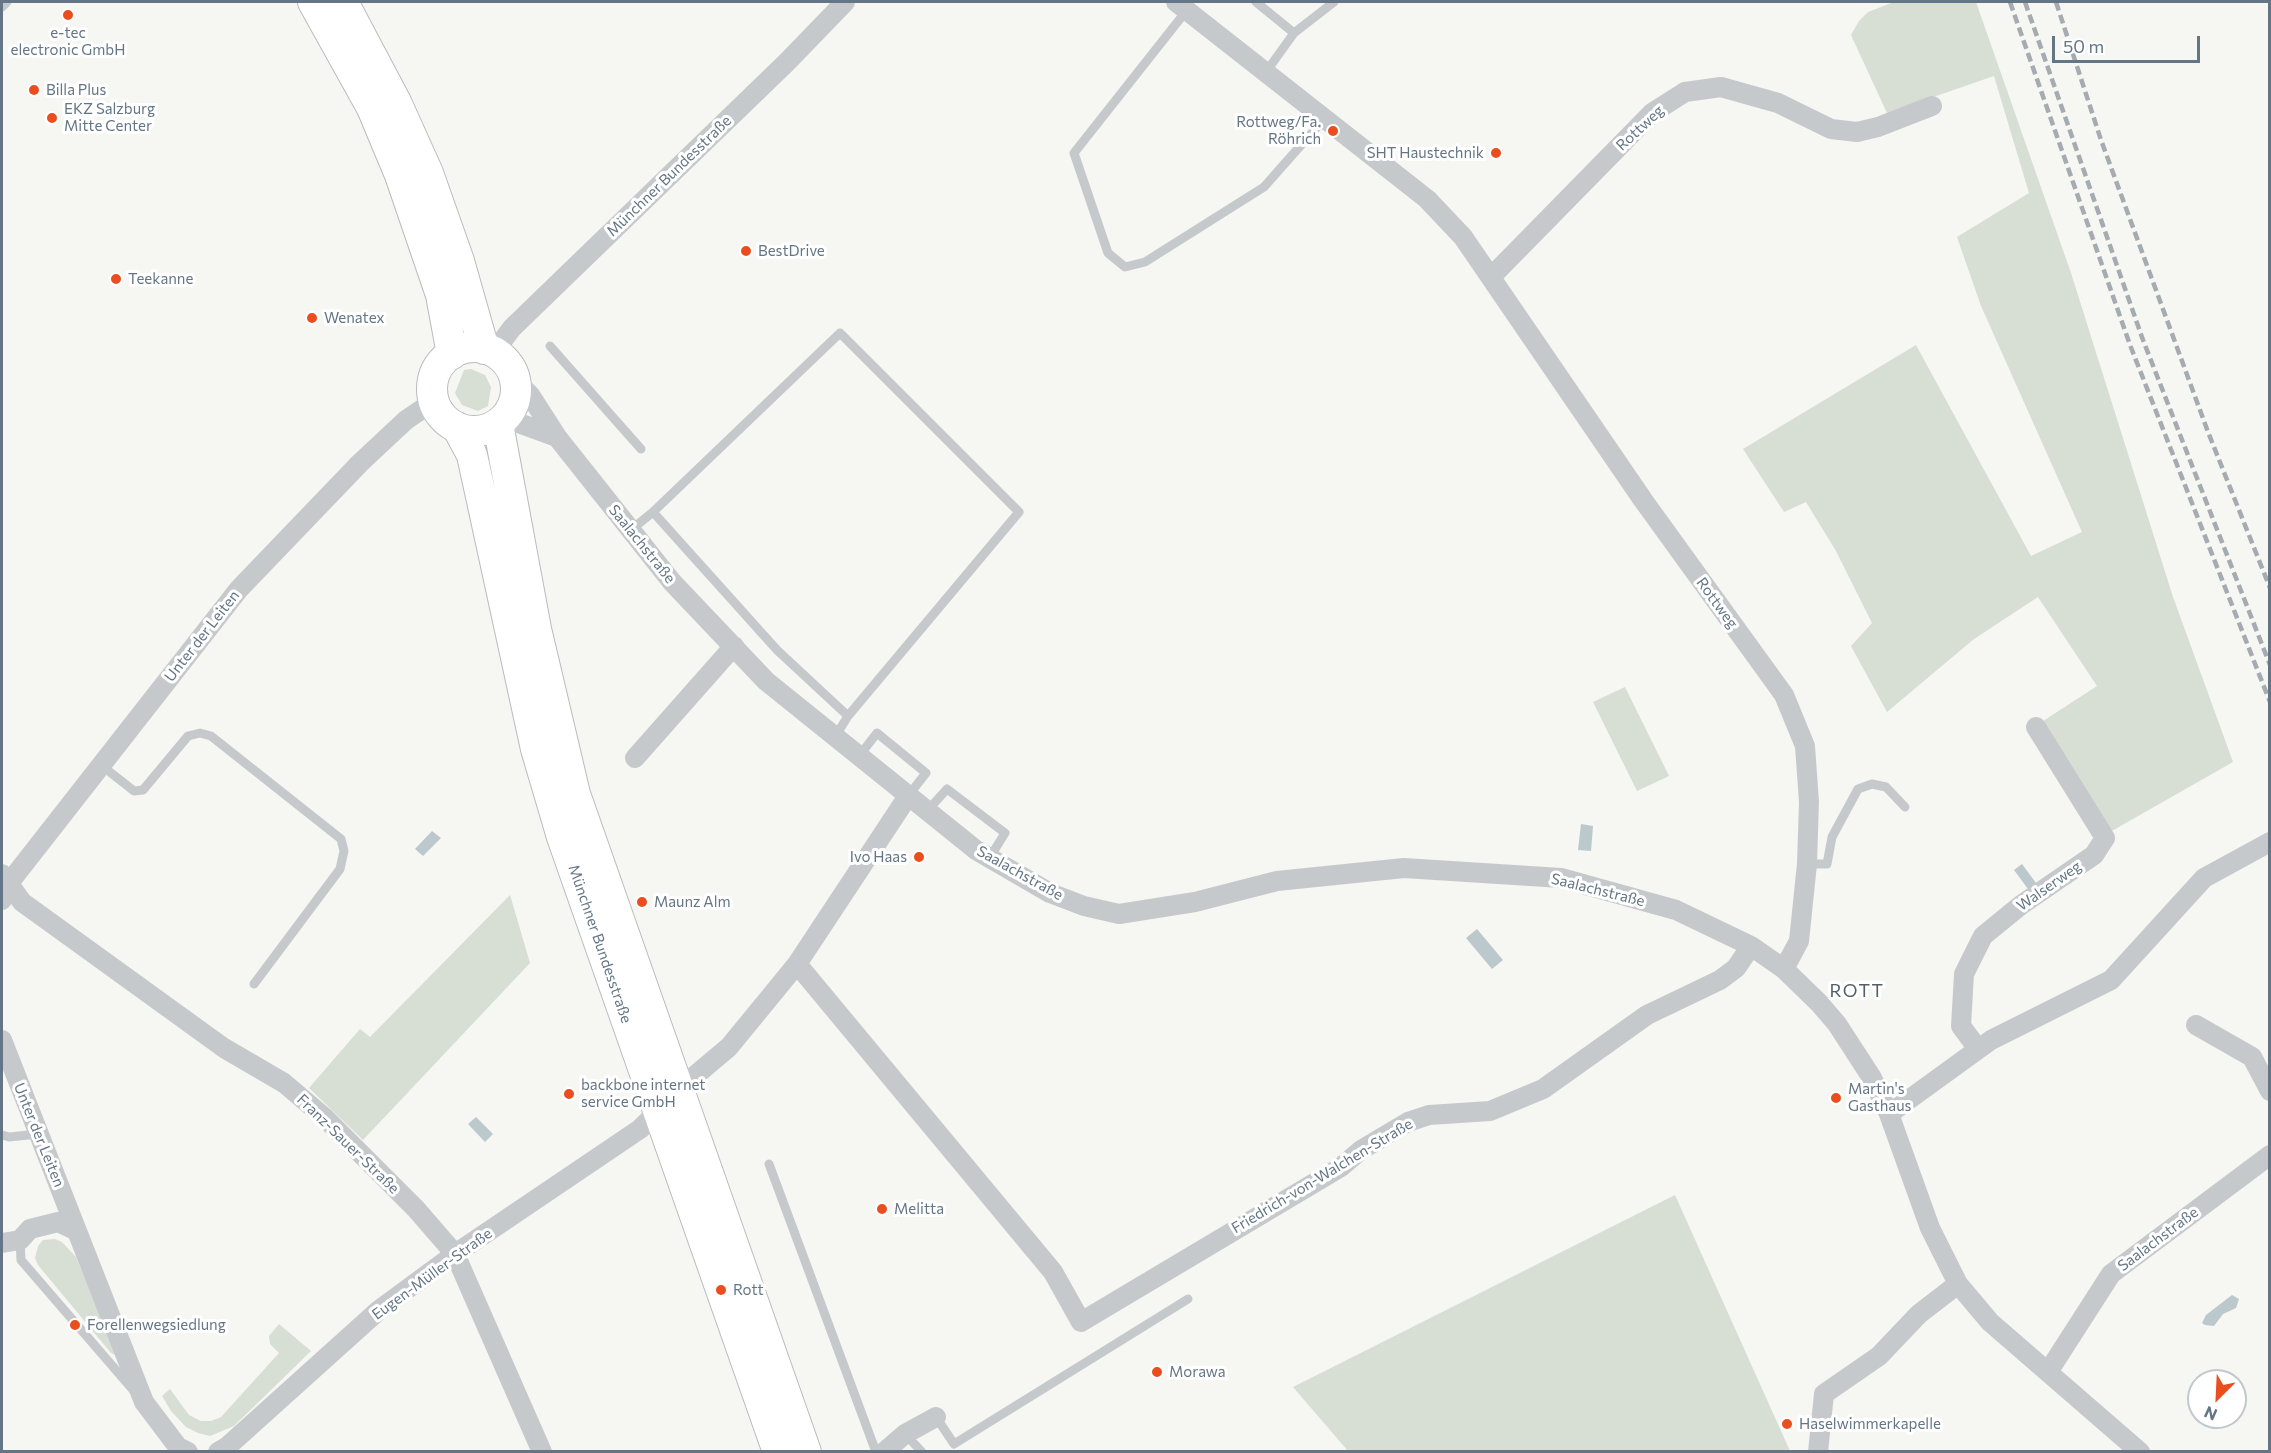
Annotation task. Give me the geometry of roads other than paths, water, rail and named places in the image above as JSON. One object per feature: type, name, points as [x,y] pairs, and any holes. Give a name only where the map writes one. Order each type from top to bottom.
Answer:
[{"type":"main road","points":[[313,2],[372,108],[396,164],[422,233],[441,295],[452,354]]},
{"type":"main road","points":[[343,2],[396,102],[428,172],[489,350],[511,369],[515,380],[514,400],[501,421],[485,430],[471,431],[457,427],[439,412],[434,401],[432,388],[435,374],[442,363],[462,349],[489,350]]},
{"type":"main road","name":"Münchner Bundesstraße","points":[[501,421],[536,629],[572,783],[806,1452]]},
{"type":"main road","name":"Münchner Bundesstraße","points":[[457,427],[472,455],[536,749],[562,837],[778,1452]]},
{"type":"street","name":"Münchner Bundesstraße","points":[[489,350],[845,2]]},
{"type":"street","name":"Rottweg","points":[[1181,6],[1427,199],[1463,237],[1492,276],[1643,500],[1785,695],[1805,746],[1809,802],[1807,864],[1799,941],[1784,969]]},
{"type":"street","name":"Rottweg","points":[[1492,276],[1652,113],[1685,92],[1720,87],[1778,103],[1831,129],[1857,132],[1878,127],[1932,106]]},
{"type":"street","name":"Saalachstraße","points":[[515,380],[530,395],[556,437],[672,582],[766,681],[989,859],[1050,893],[1083,906],[1119,914],[1195,902],[1277,881],[1404,868],[1561,878],[1676,910],[1751,945],[1784,969],[1837,1024],[1872,1078],[1889,1114],[1930,1228],[1958,1284],[1990,1322],[2137,1449]]},
{"type":"street","name":"Unter der Leiten","points":[[4,886],[239,589],[360,463],[406,420],[434,401]]},
{"type":"street","points":[[501,421],[556,437]]},
{"type":"street","points":[[635,758],[734,646]]},
{"type":"street","name":"Walserweg","points":[[1978,1049],[1961,1026],[1964,974],[1983,936],[2029,898],[2094,855],[2105,838],[2036,727]]},
{"type":"street","points":[[658,1112],[729,1047],[797,964],[908,796]]},
{"type":"street","points":[[1889,1114],[1978,1049],[2111,980],[2204,878],[2270,842]]},
{"type":"street","name":"Franz-Sauer-Straße","points":[[4,886],[22,902],[224,1048],[284,1083],[324,1117],[416,1209],[455,1254],[542,1452]]},
{"type":"street","name":"Friedrich-von-Walchen-Straße","points":[[797,964],[1053,1272],[1081,1322],[1341,1167],[1361,1150],[1408,1122],[1429,1115],[1490,1111],[1543,1089],[1647,1014],[1720,980],[1736,968],[1751,945]]},
{"type":"street","points":[[2196,1025],[2252,1057],[2270,1091]]},
{"type":"street","name":"Unter der Leiten","points":[[2,1040],[77,1231]]},
{"type":"street","name":"Eugen-Müller-Straße","points":[[218,1452],[228,1446],[379,1310],[455,1254],[640,1129],[658,1112]]},
{"type":"street","name":"Saalachstraße","points":[[2048,1372],[2110,1274],[2270,1155]]},
{"type":"street","points":[[10,1241],[30,1228],[58,1222],[77,1231],[144,1402],[178,1447],[188,1452]]},
{"type":"street","points":[[1818,1452],[1824,1394],[1879,1356],[1919,1314],[1958,1284]]},
{"type":"street","points":[[884,1452],[905,1434],[936,1417]]},
{"type":"lane","points":[[2,7],[7,2]]},
{"type":"lane","points":[[1256,2],[1294,33]]},
{"type":"lane","points":[[1266,72],[1294,33],[1334,2]]},
{"type":"lane","points":[[1181,6],[1074,153],[1108,253],[1125,267],[1145,262],[1264,187],[1325,118]]},
{"type":"lane","points":[[631,530],[653,512],[840,333],[1019,512],[848,716],[835,736]]},
{"type":"lane","points":[[550,346],[641,449]]},
{"type":"lane","points":[[653,512],[777,650],[848,716]]},
{"type":"lane","points":[[101,765],[134,790],[144,790],[188,736],[200,733],[211,736],[341,839],[344,851],[340,869],[254,984]]},
{"type":"lane","points":[[859,756],[877,733],[926,773],[908,796]]},
{"type":"lane","points":[[1807,864],[1827,864],[1832,837],[1858,789],[1872,784],[1886,787],[1905,807]]},
{"type":"lane","points":[[927,811],[947,789],[1005,833],[989,859]]},
{"type":"lane","points":[[2,1135],[9,1137],[38,1134]]},
{"type":"lane","points":[[769,1164],[876,1452]]},
{"type":"lane","points":[[10,1241],[21,1260],[144,1402]]},
{"type":"lane","points":[[936,1417],[954,1444],[1188,1299]]},
{"type":"lane","points":[[905,1434],[922,1452]]},
{"type":"railway","points":[[2010,2],[2130,345],[2270,702]]},
{"type":"railway","points":[[2025,2],[2143,340],[2270,665]]},
{"type":"railway","points":[[2056,2],[2101,140],[2208,432],[2270,588]]},
{"type":"place","name":"e-tec electronic GmbH","points":[[68,15]]},
{"type":"place","name":"Billa Plus","points":[[34,90]]},
{"type":"place","name":"EKZ Salzburg Mitte Center","points":[[52,118]]},
{"type":"place","name":"Rottweg/Fa. Röhrich","points":[[1333,131]]},
{"type":"place","name":"SHT Haustechnik","points":[[1496,153]]},
{"type":"place","name":"BestDrive","points":[[746,251]]},
{"type":"place","name":"Teekanne","points":[[116,279]]},
{"type":"place","name":"Wenatex","points":[[312,318]]},
{"type":"place","name":"Ivo Haas","points":[[919,857]]},
{"type":"place","name":"Maunz Alm","points":[[642,902]]},
{"type":"place","name":"backbone internet service GmbH","points":[[569,1094]]},
{"type":"place","name":"Martin's Gasthaus","points":[[1836,1098]]},
{"type":"place","name":"Melitta","points":[[882,1209]]},
{"type":"place","name":"Rott","points":[[721,1290]]},
{"type":"place","name":"Forellenwegsiedlung","points":[[75,1325]]},
{"type":"place","name":"Morawa","points":[[1157,1372]]},
{"type":"place","name":"Haselwimmerkapelle","points":[[1787,1424]]},
{"type":"district","name":"ROTT","points":[[1857,991]]}]
